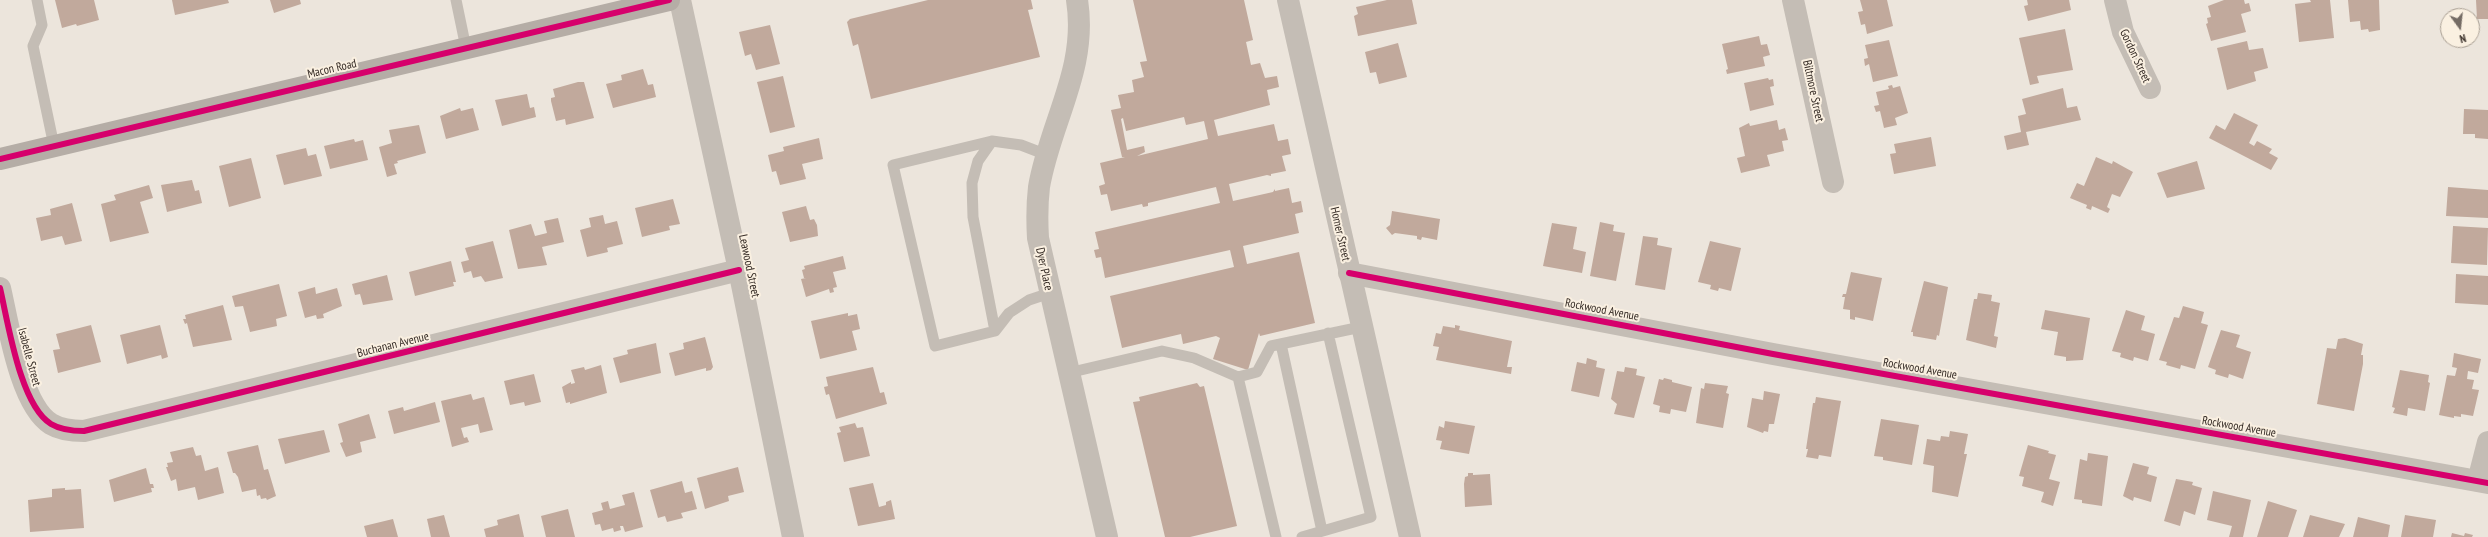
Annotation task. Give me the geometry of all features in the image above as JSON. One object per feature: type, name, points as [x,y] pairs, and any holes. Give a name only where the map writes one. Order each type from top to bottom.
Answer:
[{"type":"main road","name":"Macon Road","points":[[0,159],[670,0]]},
{"type":"street","name":"Leawood Street","points":[[680,0],[740,270],[788,536]]},
{"type":"street","name":"Dyer Place","points":[[1077,0],[1079,32],[1076,59],[1069,89],[1047,155],[1040,186],[1036,216],[1038,238],[1050,293],[1107,537]]},
{"type":"street","name":"Homer Street","points":[[1288,0],[1410,537]]},
{"type":"street","name":"Biltmore Street","points":[[1793,0],[1833,182]]},
{"type":"street","name":"Gordon Street","points":[[2115,0],[2123,32],[2150,88]]},
{"type":"street","name":"Buchanan Avenue","points":[[51,424],[72,431],[95,430],[740,270]]},
{"type":"street","name":"Rockwood Avenue","points":[[1349,273],[1789,356],[2483,482]]},
{"type":"street","name":"Isabelle Street","points":[[0,288],[26,387],[35,407],[51,424]]},
{"type":"street","points":[[2483,482],[2488,442]]},
{"type":"lane","points":[[37,0],[42,25],[33,46],[54,146]]},
{"type":"lane","points":[[456,0],[466,48]]},
{"type":"lane","points":[[1047,155],[1021,145],[992,141],[893,165],[935,346],[995,331],[1009,313],[1029,300],[1050,293]]},
{"type":"lane","points":[[992,141],[978,161],[972,183],[973,217],[995,331]]},
{"type":"lane","points":[[1068,373],[1162,351],[1194,358],[1238,377],[1257,372],[1271,346],[1362,327]]},
{"type":"lane","points":[[1302,537],[1371,517],[1328,333]]},
{"type":"lane","points":[[1281,344],[1322,531]]},
{"type":"lane","points":[[1238,377],[1276,537]]},
{"type":"building","points":[[55,0],[94,0],[99,20],[77,26],[76,24],[62,28]]},
{"type":"building","points":[[172,0],[228,0],[229,3],[175,15]]},
{"type":"building","points":[[270,0],[300,0],[301,4],[274,13]]},
{"type":"building","points":[[928,0],[1031,0],[1033,9],[1028,10],[1040,57],[871,99],[858,44],[853,46],[847,22],[850,19]]},
{"type":"building","points":[[1133,0],[1244,0],[1253,40],[1246,42],[1251,65],[1260,63],[1265,78],[1277,76],[1279,87],[1267,90],[1270,105],[1214,120],[1218,136],[1274,124],[1278,141],[1288,139],[1291,154],[1282,156],[1286,171],[1271,174],[1271,176],[1267,175],[1229,184],[1233,201],[1273,192],[1275,189],[1275,191],[1289,188],[1292,203],[1301,201],[1303,212],[1295,214],[1299,233],[1243,246],[1247,264],[1299,252],[1315,323],[1260,336],[1259,333],[1248,370],[1213,359],[1220,338],[1216,336],[1183,344],[1181,334],[1122,348],[1110,296],[1234,267],[1230,250],[1105,278],[1101,257],[1096,258],[1094,250],[1099,249],[1095,232],[1220,203],[1216,187],[1148,203],[1148,206],[1143,207],[1142,204],[1111,211],[1107,194],[1101,195],[1099,186],[1105,184],[1100,163],[1125,157],[1122,157],[1111,110],[1121,108],[1118,95],[1134,92],[1132,80],[1144,77],[1140,62],[1147,61]],"holes":[[[1184,117],[1186,125],[1204,121],[1208,139],[1137,156],[1145,152],[1144,146],[1127,150],[1121,119],[1123,118],[1126,131]]]},
{"type":"building","points":[[1387,0],[1412,0],[1417,24],[1358,36],[1354,16],[1358,14],[1356,7]]},
{"type":"building","points":[[1860,0],[1887,0],[1893,26],[1867,34],[1865,24],[1861,25],[1858,12],[1863,11]]},
{"type":"building","points":[[2027,0],[2069,0],[2071,10],[2028,21],[2024,6],[2028,5]]},
{"type":"building","points":[[2224,0],[2244,0],[2245,4],[2249,3],[2251,11],[2241,14],[2246,32],[2211,41],[2206,24],[2208,23],[2207,18],[2211,17],[2208,6]]},
{"type":"building","points":[[2310,0],[2330,0],[2334,38],[2299,42],[2295,4],[2311,2]]},
{"type":"building","points":[[2348,0],[2379,0],[2380,30],[2369,32],[2368,29],[2361,30],[2360,21],[2350,22]]},
{"type":"building","points":[[2476,0],[2488,0],[2488,19],[2480,19],[2480,8],[2476,8]]},
{"type":"building","points":[[770,25],[780,64],[756,70],[751,54],[745,56],[739,32]]},
{"type":"building","points":[[2065,29],[2073,70],[2037,76],[2039,83],[2030,85],[2019,38]]},
{"type":"building","points":[[1759,36],[1761,45],[1767,44],[1770,55],[1763,57],[1765,66],[1727,74],[1726,70],[1728,69],[1722,44]]},
{"type":"building","points":[[1889,40],[1898,76],[1873,82],[1869,64],[1865,66],[1864,59],[1868,58],[1865,45]]},
{"type":"building","points":[[2247,41],[2249,50],[2263,48],[2268,68],[2254,72],[2256,81],[2227,90],[2217,48]]},
{"type":"building","points":[[1398,43],[1407,77],[1379,84],[1376,72],[1370,73],[1365,52]]},
{"type":"building","points":[[643,69],[648,85],[653,84],[656,97],[613,108],[606,84],[622,80],[621,75]]},
{"type":"building","points":[[783,76],[795,127],[770,133],[757,82]]},
{"type":"building","points":[[1768,78],[1769,80],[1773,79],[1774,86],[1770,87],[1774,105],[1750,111],[1744,83]]},
{"type":"building","points":[[578,82],[584,82],[594,118],[566,125],[565,119],[556,121],[551,101],[551,98],[555,97],[553,89]]},
{"type":"building","points":[[1892,85],[1893,88],[1900,86],[1908,113],[1895,118],[1897,125],[1884,128],[1880,111],[1876,112],[1874,106],[1879,105],[1876,92],[1889,89],[1888,86]]},
{"type":"building","points":[[2063,88],[2067,108],[2077,106],[2081,120],[2026,132],[2029,145],[2007,150],[2004,136],[2021,132],[2018,116],[2026,114],[2022,99]]},
{"type":"building","points":[[527,94],[530,108],[534,107],[536,117],[502,126],[495,100]]},
{"type":"building","points":[[460,108],[461,111],[473,108],[479,130],[446,139],[440,116]]},
{"type":"building","points":[[2464,109],[2488,110],[2488,139],[2475,138],[2475,134],[2463,134]]},
{"type":"building","points":[[2234,113],[2258,125],[2249,143],[2254,146],[2257,141],[2272,149],[2269,153],[2278,158],[2271,170],[2209,138],[2216,125],[2225,130]]},
{"type":"building","points":[[1777,120],[1779,130],[1785,128],[1788,140],[1782,141],[1784,151],[1767,155],[1770,166],[1741,173],[1737,158],[1745,156],[1739,128],[1749,123],[1750,126]]},
{"type":"building","points":[[419,125],[426,153],[397,161],[398,163],[394,164],[397,174],[387,177],[379,147],[392,143],[389,130]]},
{"type":"building","points":[[1931,137],[1936,166],[1894,174],[1890,154],[1896,153],[1894,144]]},
{"type":"building","points":[[819,138],[823,159],[802,164],[806,179],[780,185],[776,171],[772,172],[768,155],[784,151],[783,147]]},
{"type":"building","points":[[354,139],[355,142],[363,140],[368,160],[330,169],[324,146]]},
{"type":"building","points":[[306,148],[308,156],[316,154],[322,176],[284,185],[276,155]]},
{"type":"building","points":[[2096,157],[2112,164],[2113,161],[2133,172],[2120,197],[2112,194],[2107,207],[2110,209],[2108,213],[2092,206],[2091,210],[2086,208],[2087,205],[2070,198],[2077,183],[2084,186]]},
{"type":"building","points":[[251,158],[261,198],[229,207],[219,166]]},
{"type":"building","points":[[2197,161],[2205,189],[2167,198],[2157,173]]},
{"type":"building","points":[[192,180],[195,191],[199,190],[202,203],[167,212],[161,185]]},
{"type":"building","points":[[149,185],[153,198],[140,202],[149,233],[110,242],[101,204],[116,200],[114,195]]},
{"type":"building","points":[[2448,187],[2488,190],[2488,218],[2446,216]]},
{"type":"building","points":[[673,199],[680,224],[669,226],[670,230],[642,237],[635,208]]},
{"type":"building","points":[[72,203],[82,241],[65,245],[62,236],[41,241],[36,218],[51,215],[50,209]]},
{"type":"building","points":[[806,206],[810,220],[814,219],[817,225],[818,236],[790,242],[782,212]]},
{"type":"building","points":[[1392,211],[1440,219],[1437,240],[1422,237],[1421,240],[1417,239],[1417,236],[1395,233],[1392,235],[1386,228],[1390,225]]},
{"type":"building","points":[[603,215],[605,224],[617,221],[623,244],[607,248],[608,252],[587,257],[580,230],[591,227],[589,218]]},
{"type":"building","points":[[558,218],[564,242],[542,247],[547,265],[518,269],[509,230],[531,224],[535,236],[547,233],[544,221]]},
{"type":"building","points":[[1600,222],[1614,225],[1613,231],[1625,233],[1616,281],[1590,276]]},
{"type":"building","points":[[1552,223],[1577,227],[1573,249],[1586,252],[1582,273],[1543,266]]},
{"type":"building","points":[[2453,226],[2488,228],[2487,265],[2451,263]]},
{"type":"building","points":[[1643,236],[1658,238],[1657,245],[1672,248],[1665,290],[1635,285]]},
{"type":"building","points":[[493,241],[503,278],[485,282],[481,276],[473,278],[471,271],[464,273],[461,262],[469,260],[465,248]]},
{"type":"building","points":[[1710,241],[1741,248],[1731,291],[1719,288],[1718,291],[1710,289],[1711,285],[1698,282]]},
{"type":"building","points":[[843,256],[846,269],[833,272],[837,287],[833,288],[834,292],[830,293],[829,289],[806,297],[801,279],[806,278],[804,278],[802,270],[805,269],[804,266]]},
{"type":"building","points":[[451,261],[456,282],[453,282],[454,286],[415,296],[409,272]]},
{"type":"building","points":[[1851,272],[1882,278],[1873,321],[1855,317],[1855,320],[1850,319],[1850,310],[1843,309],[1845,297],[1842,297],[1843,294],[1846,294]]},
{"type":"building","points":[[2456,274],[2488,276],[2488,305],[2455,303]]},
{"type":"building","points":[[387,275],[393,300],[363,305],[360,294],[355,295],[352,284]]},
{"type":"building","points":[[1924,281],[1948,287],[1939,336],[1937,335],[1936,340],[1913,336],[1913,332],[1911,332]]},
{"type":"building","points":[[279,284],[287,316],[276,319],[277,326],[250,332],[243,306],[235,307],[232,296]]},
{"type":"building","points":[[315,287],[316,294],[337,288],[342,306],[323,314],[324,318],[317,319],[316,315],[305,318],[298,292]]},
{"type":"building","points":[[1978,293],[1992,295],[1991,301],[2000,303],[1994,336],[1998,337],[1996,348],[1966,340],[1974,299],[1977,299]]},
{"type":"building","points":[[223,305],[232,340],[193,347],[187,323],[185,324],[183,319],[186,319],[185,315]]},
{"type":"building","points":[[2183,306],[2204,312],[2201,323],[2208,325],[2195,369],[2181,365],[2180,369],[2166,365],[2167,362],[2159,360],[2174,317],[2179,318]]},
{"type":"building","points":[[2045,310],[2090,318],[2083,360],[2066,361],[2066,357],[2054,355],[2058,332],[2041,329]]},
{"type":"building","points":[[2126,310],[2145,316],[2141,330],[2155,334],[2148,361],[2134,357],[2133,361],[2120,357],[2121,353],[2112,351]]},
{"type":"building","points":[[848,313],[848,316],[857,314],[860,329],[852,331],[857,350],[820,359],[811,321]]},
{"type":"building","points":[[91,325],[101,362],[58,373],[53,350],[60,349],[56,334]]},
{"type":"building","points":[[160,325],[168,357],[162,359],[161,355],[127,364],[120,335]]},
{"type":"building","points":[[1455,325],[1460,326],[1459,330],[1512,341],[1507,367],[1512,367],[1511,374],[1436,360],[1439,347],[1433,346],[1436,333],[1441,334],[1443,326],[1455,328]]},
{"type":"building","points":[[2221,330],[2240,335],[2236,347],[2251,352],[2243,379],[2229,374],[2228,378],[2215,374],[2216,370],[2208,367]]},
{"type":"building","points":[[705,337],[713,367],[711,370],[706,371],[706,368],[675,376],[669,353],[684,349],[683,343]]},
{"type":"building","points":[[2345,338],[2363,344],[2361,355],[2363,355],[2363,364],[2354,411],[2317,404],[2327,348],[2336,349],[2338,339]]},
{"type":"building","points":[[656,343],[661,373],[620,383],[613,358],[628,354],[627,350]]},
{"type":"building","points":[[2454,353],[2481,359],[2478,373],[2468,371],[2467,379],[2474,380],[2472,389],[2479,390],[2473,416],[2461,414],[2461,417],[2454,416],[2454,418],[2439,415],[2447,375],[2455,376],[2457,368],[2452,367]]},
{"type":"building","points":[[1587,358],[1597,361],[1596,367],[1605,369],[1599,397],[1571,391],[1577,362],[1586,364]]},
{"type":"building","points":[[601,365],[607,393],[570,404],[570,402],[566,403],[562,387],[571,382],[571,384],[575,383],[571,370],[584,367],[585,370]]},
{"type":"building","points":[[873,367],[880,393],[884,392],[887,404],[836,419],[829,394],[826,395],[824,387],[828,386],[826,377]]},
{"type":"building","points":[[1625,367],[1637,369],[1636,375],[1645,377],[1634,418],[1614,414],[1617,404],[1611,399],[1617,371],[1624,372]]},
{"type":"building","points":[[2400,370],[2429,375],[2428,382],[2430,383],[2425,411],[2408,408],[2407,416],[2393,413],[2395,408],[2392,407]]},
{"type":"building","points":[[534,374],[541,402],[525,406],[524,402],[510,405],[504,381]]},
{"type":"building","points":[[1664,378],[1672,380],[1672,382],[1692,387],[1686,412],[1671,409],[1670,414],[1659,412],[1660,406],[1653,404],[1659,379],[1663,380]]},
{"type":"building","points":[[1197,383],[1200,387],[1204,386],[1237,526],[1190,537],[1165,537],[1133,402],[1140,401],[1139,397]]},
{"type":"building","points":[[1705,383],[1728,386],[1726,393],[1729,394],[1723,428],[1696,423],[1701,388],[1704,389]]},
{"type":"building","points":[[1764,391],[1780,394],[1774,424],[1769,424],[1768,432],[1764,431],[1763,433],[1747,427],[1752,398],[1763,400]]},
{"type":"building","points":[[471,394],[473,400],[484,397],[493,430],[480,433],[478,424],[461,428],[464,438],[467,437],[469,442],[452,447],[441,401]]},
{"type":"building","points":[[1816,397],[1841,401],[1831,457],[1819,455],[1818,459],[1806,457],[1813,403],[1815,403]]},
{"type":"building","points":[[435,402],[440,422],[394,434],[388,411],[403,407],[404,411]]},
{"type":"building","points":[[369,414],[376,438],[360,442],[362,452],[346,457],[340,443],[343,442],[338,424]]},
{"type":"building","points":[[1881,419],[1919,425],[1912,465],[1883,460],[1883,457],[1874,456]]},
{"type":"building","points":[[1445,421],[1475,426],[1469,454],[1440,449],[1442,441],[1436,440],[1439,426],[1444,428]]},
{"type":"building","points":[[855,423],[857,428],[863,427],[870,456],[844,462],[837,433],[841,432],[839,427]]},
{"type":"building","points":[[324,430],[330,452],[285,464],[278,439]]},
{"type":"building","points":[[1950,431],[1968,434],[1964,454],[1967,454],[1958,497],[1932,492],[1934,466],[1923,464],[1927,439],[1940,441],[1941,436],[1949,437]]},
{"type":"building","points":[[258,445],[264,470],[268,469],[276,496],[267,500],[266,498],[261,499],[260,495],[257,496],[256,489],[242,492],[238,477],[235,473],[233,473],[227,452]]},
{"type":"building","points":[[2028,445],[2049,451],[2048,453],[2056,455],[2049,479],[2060,482],[2053,506],[2041,502],[2044,492],[2022,486],[2024,477],[2019,476]]},
{"type":"building","points":[[193,447],[196,456],[201,455],[205,471],[218,467],[224,493],[198,500],[195,487],[178,491],[176,479],[171,481],[166,467],[168,467],[167,463],[173,462],[170,452]]},
{"type":"building","points":[[2088,453],[2108,456],[2102,506],[2082,503],[2082,500],[2074,499],[2080,459],[2087,461]]},
{"type":"building","points":[[2133,463],[2149,467],[2147,474],[2157,477],[2151,502],[2134,497],[2133,501],[2123,496]]},
{"type":"building","points":[[738,467],[744,492],[728,496],[729,501],[705,509],[697,478]]},
{"type":"building","points":[[146,468],[150,484],[153,484],[154,488],[151,488],[152,492],[114,502],[109,480]]},
{"type":"building","points":[[1468,473],[1473,473],[1473,475],[1490,474],[1492,505],[1465,507],[1464,484],[1465,477],[1468,476]]},
{"type":"building","points":[[2176,479],[2193,482],[2192,485],[2202,488],[2195,515],[2184,511],[2180,526],[2164,521]]},
{"type":"building","points":[[682,481],[685,493],[692,491],[697,509],[681,513],[683,518],[667,522],[665,516],[658,518],[650,490]]},
{"type":"building","points":[[873,483],[879,507],[886,505],[886,502],[891,500],[895,519],[858,526],[849,488]]},
{"type":"building","points":[[65,488],[65,490],[81,489],[84,528],[30,532],[28,500],[52,497],[52,489]]},
{"type":"building","points":[[2213,491],[2251,500],[2243,537],[2229,537],[2232,526],[2207,520]]},
{"type":"building","points":[[634,492],[643,527],[625,532],[623,526],[620,526],[621,530],[614,532],[613,528],[602,531],[600,524],[595,525],[592,513],[603,510],[601,503],[608,501],[610,509],[625,505],[622,495]]},
{"type":"building","points":[[2268,501],[2297,510],[2288,537],[2257,537]]},
{"type":"building","points":[[568,509],[575,537],[546,537],[541,516]]},
{"type":"building","points":[[519,514],[524,537],[486,537],[484,529],[498,525],[497,520]]},
{"type":"building","points":[[444,515],[450,537],[431,537],[427,519]]},
{"type":"building","points":[[2310,515],[2345,524],[2339,537],[2303,537]]},
{"type":"building","points":[[2405,515],[2436,520],[2433,537],[2401,537]]},
{"type":"building","points":[[2358,517],[2390,525],[2388,537],[2353,537]]},
{"type":"building","points":[[393,519],[398,537],[367,537],[364,526]]},
{"type":"building","points":[[2452,533],[2464,536],[2465,533],[2473,535],[2472,537],[2451,537]]},
{"type":"cycle path","points":[[0,159],[669,0]]},
{"type":"cycle path","points":[[0,288],[11,341],[23,382],[31,400],[40,414],[51,424],[67,430],[84,431],[739,270]]},
{"type":"cycle path","points":[[1349,273],[1773,354],[2488,483]]}]
